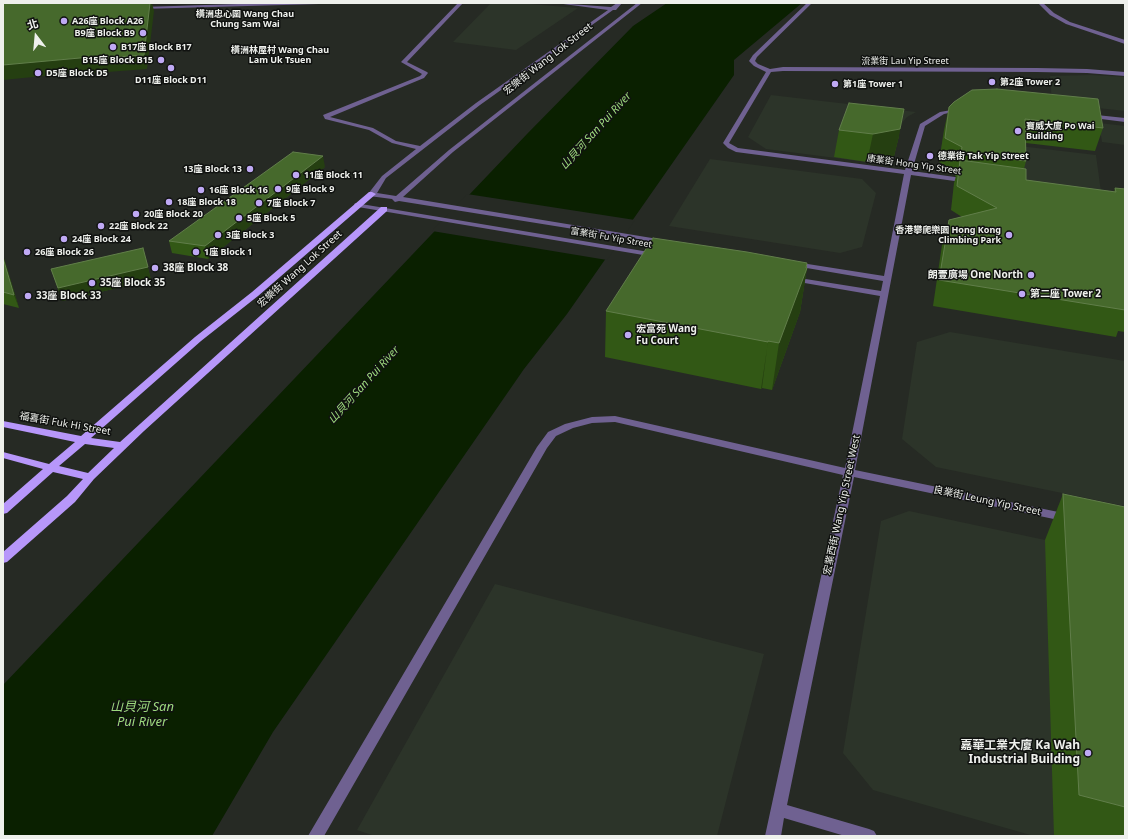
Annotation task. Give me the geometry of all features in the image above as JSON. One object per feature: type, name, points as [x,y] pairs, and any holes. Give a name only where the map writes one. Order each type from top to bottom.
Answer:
[{"type":"main road","name":"宏樂街 Wang Lok Street","points":[[3,510],[198,340],[255,294],[372,194]]},
{"type":"main road","name":"宏樂街 Wang Lok Street","points":[[3,559],[71,499],[90,477],[122,446],[224,352],[384,209]]},
{"type":"main road","name":"福喜街 Fuk Hi Street","points":[[3,424],[122,446]]},
{"type":"main road","points":[[3,455],[90,477]]},
{"type":"street","points":[[136,8],[319,3]]},
{"type":"street","points":[[422,148],[394,142],[371,129],[327,118],[326,115],[422,77],[425,73],[404,62],[461,3]]},
{"type":"street","points":[[558,3],[628,11]]},
{"type":"street","name":"宏樂街 Wang Lok Street","points":[[372,194],[384,177],[478,104],[620,3]]},
{"type":"street","name":"宏樂街 Wang Lok Street","points":[[384,209],[451,151],[640,3]]},
{"type":"street","points":[[769,71],[756,66],[753,63],[753,59],[810,3]]},
{"type":"street","points":[[1040,3],[1052,14],[1068,23],[1125,42]]},
{"type":"street","name":"流業街 Lau Yip Street","points":[[769,71],[783,69],[1037,70],[1087,71],[1125,74]]},
{"type":"street","name":"康業街 Hong Yip Street","points":[[769,71],[728,145],[736,150],[978,183]]},
{"type":"street","points":[[908,173],[922,125],[942,113],[969,108]]},
{"type":"street","points":[[1078,115],[1125,120]]},
{"type":"street","name":"宏業西街 Wang Yip Street West","points":[[773,836],[849,472],[908,173]]},
{"type":"street","name":"富業街 Fu Yip Street","points":[[372,194],[398,197],[670,243]]},
{"type":"street","name":"富業街 Fu Yip Street","points":[[358,205],[660,256]]},
{"type":"street","points":[[785,262],[887,279]]},
{"type":"street","points":[[783,277],[884,294]]},
{"type":"street","name":"良業街 Leung Yip Street","points":[[316,836],[542,447],[552,434],[569,426],[592,420],[615,419],[849,472],[1079,520]]},
{"type":"street","points":[[778,809],[869,836]]},
{"type":"shaded area","points":[[491,3],[518,3],[578,8],[516,50],[453,42]]},
{"type":"shaded area","points":[[1091,75],[1125,77],[1125,111],[1052,103],[1050,76]]},
{"type":"shaded area","points":[[771,95],[916,112],[907,117],[902,123],[894,156],[867,162],[766,149],[748,137]]},
{"type":"shaded area","points":[[1099,123],[1125,126],[1125,145],[1102,142]]},
{"type":"shaded area","points":[[943,137],[1096,155],[1101,192],[963,174],[939,162]]},
{"type":"shaded area","points":[[710,159],[862,179],[876,193],[862,247],[840,253],[669,226]]},
{"type":"shaded area","points":[[950,332],[1125,361],[1125,506],[936,467],[902,439],[917,342]]},
{"type":"shaded area","points":[[909,511],[1125,557],[1125,836],[1034,836],[873,790],[843,753],[881,521]]},
{"type":"shaded area","points":[[495,584],[764,654],[717,836],[375,836],[357,830]]},
{"type":"water","name":"山貝河 San Pui River","points":[[667,3],[802,3],[734,60],[734,75],[567,314],[524,369],[273,732],[212,836],[3,836],[3,685],[527,134],[633,26]]},
{"type":"pier","points":[[467,194],[635,220],[607,260],[432,231]]},
{"type":"building","points":[[3,3],[150,3],[144,55],[90,59],[91,57],[3,65]]},
{"type":"building","points":[[997,89],[1098,99],[1103,128],[1025,119],[1026,161],[961,152],[962,147],[945,138],[949,107],[972,90]]},
{"type":"building","points":[[849,103],[904,109],[900,129],[873,134],[839,130]]},
{"type":"building","points":[[293,152],[323,156],[205,246],[169,241]]},
{"type":"building","name":"朗壹廣場 One North","points":[[960,160],[1026,169],[1026,180],[1116,192],[1115,188],[1125,189],[1125,310],[939,280],[949,220],[997,208],[957,186]]},
{"type":"building","points":[[653,238],[747,252],[807,263],[807,268],[779,343],[606,311]]},
{"type":"building","points":[[143,248],[148,267],[58,288],[51,269]]},
{"type":"building","points":[[3,258],[14,295],[3,292]]},
{"type":"building","name":"嘉華工業大廈 Ka Wah Industrial Building","points":[[1063,494],[1125,507],[1125,807],[1079,795]]},
{"type":"place","name":"A26座 Block A26","points":[[64,21]]},
{"type":"place","name":"B9座 Block B9","points":[[143,33]]},
{"type":"place","name":"B17座 Block B17","points":[[113,47]]},
{"type":"place","name":"B15座 Block B15","points":[[161,60]]},
{"type":"place","name":"D11座 Block D11","points":[[171,68]]},
{"type":"place","name":"D5座 Block D5","points":[[38,73]]},
{"type":"place","name":"第2座 Tower 2","points":[[992,82]]},
{"type":"place","name":"第1座 Tower 1","points":[[835,84]]},
{"type":"place","name":"寶威大廈 Po Wai Building","points":[[1018,131]]},
{"type":"place","name":"德業街 Tak Yip Street","points":[[930,156]]},
{"type":"place","name":"13座 Block 13","points":[[250,169]]},
{"type":"place","name":"11座 Block 11","points":[[296,175]]},
{"type":"place","name":"9座 Block 9","points":[[278,189]]},
{"type":"place","name":"16座 Block 16","points":[[201,190]]},
{"type":"place","name":"18座 Block 18","points":[[169,202]]},
{"type":"place","name":"7座 Block 7","points":[[259,203]]},
{"type":"place","name":"20座 Block 20","points":[[136,214]]},
{"type":"place","name":"5座 Block 5","points":[[239,218]]},
{"type":"place","name":"22座 Block 22","points":[[101,226]]},
{"type":"place","name":"3座 Block 3","points":[[218,235]]},
{"type":"place","name":"香港攀爬樂園 Hong Kong Climbing Park","points":[[1009,235]]},
{"type":"place","name":"24座 Block 24","points":[[64,239]]},
{"type":"place","name":"26座 Block 26","points":[[27,252]]},
{"type":"place","name":"1座 Block 1","points":[[196,252]]},
{"type":"place","name":"38座 Block 38","points":[[155,268]]},
{"type":"place","name":"朗壹廣場 One North","points":[[1031,275]]},
{"type":"place","name":"35座 Block 35","points":[[92,283]]},
{"type":"place","name":"第二座 Tower 2","points":[[1022,294]]},
{"type":"place","name":"33座 Block 33","points":[[28,296]]},
{"type":"place","name":"宏富苑 Wang Fu Court","points":[[628,335]]},
{"type":"place","name":"嘉華工業大廈 Ka Wah Industrial Building","points":[[1088,753]]},
{"type":"district","name":"橫洲忠心圍 Wang Chau Chung Sam Wai","points":[[245,20]]},
{"type":"district","name":"橫洲林屋村 Wang Chau Lam Uk Tsuen","points":[[280,56]]}]
